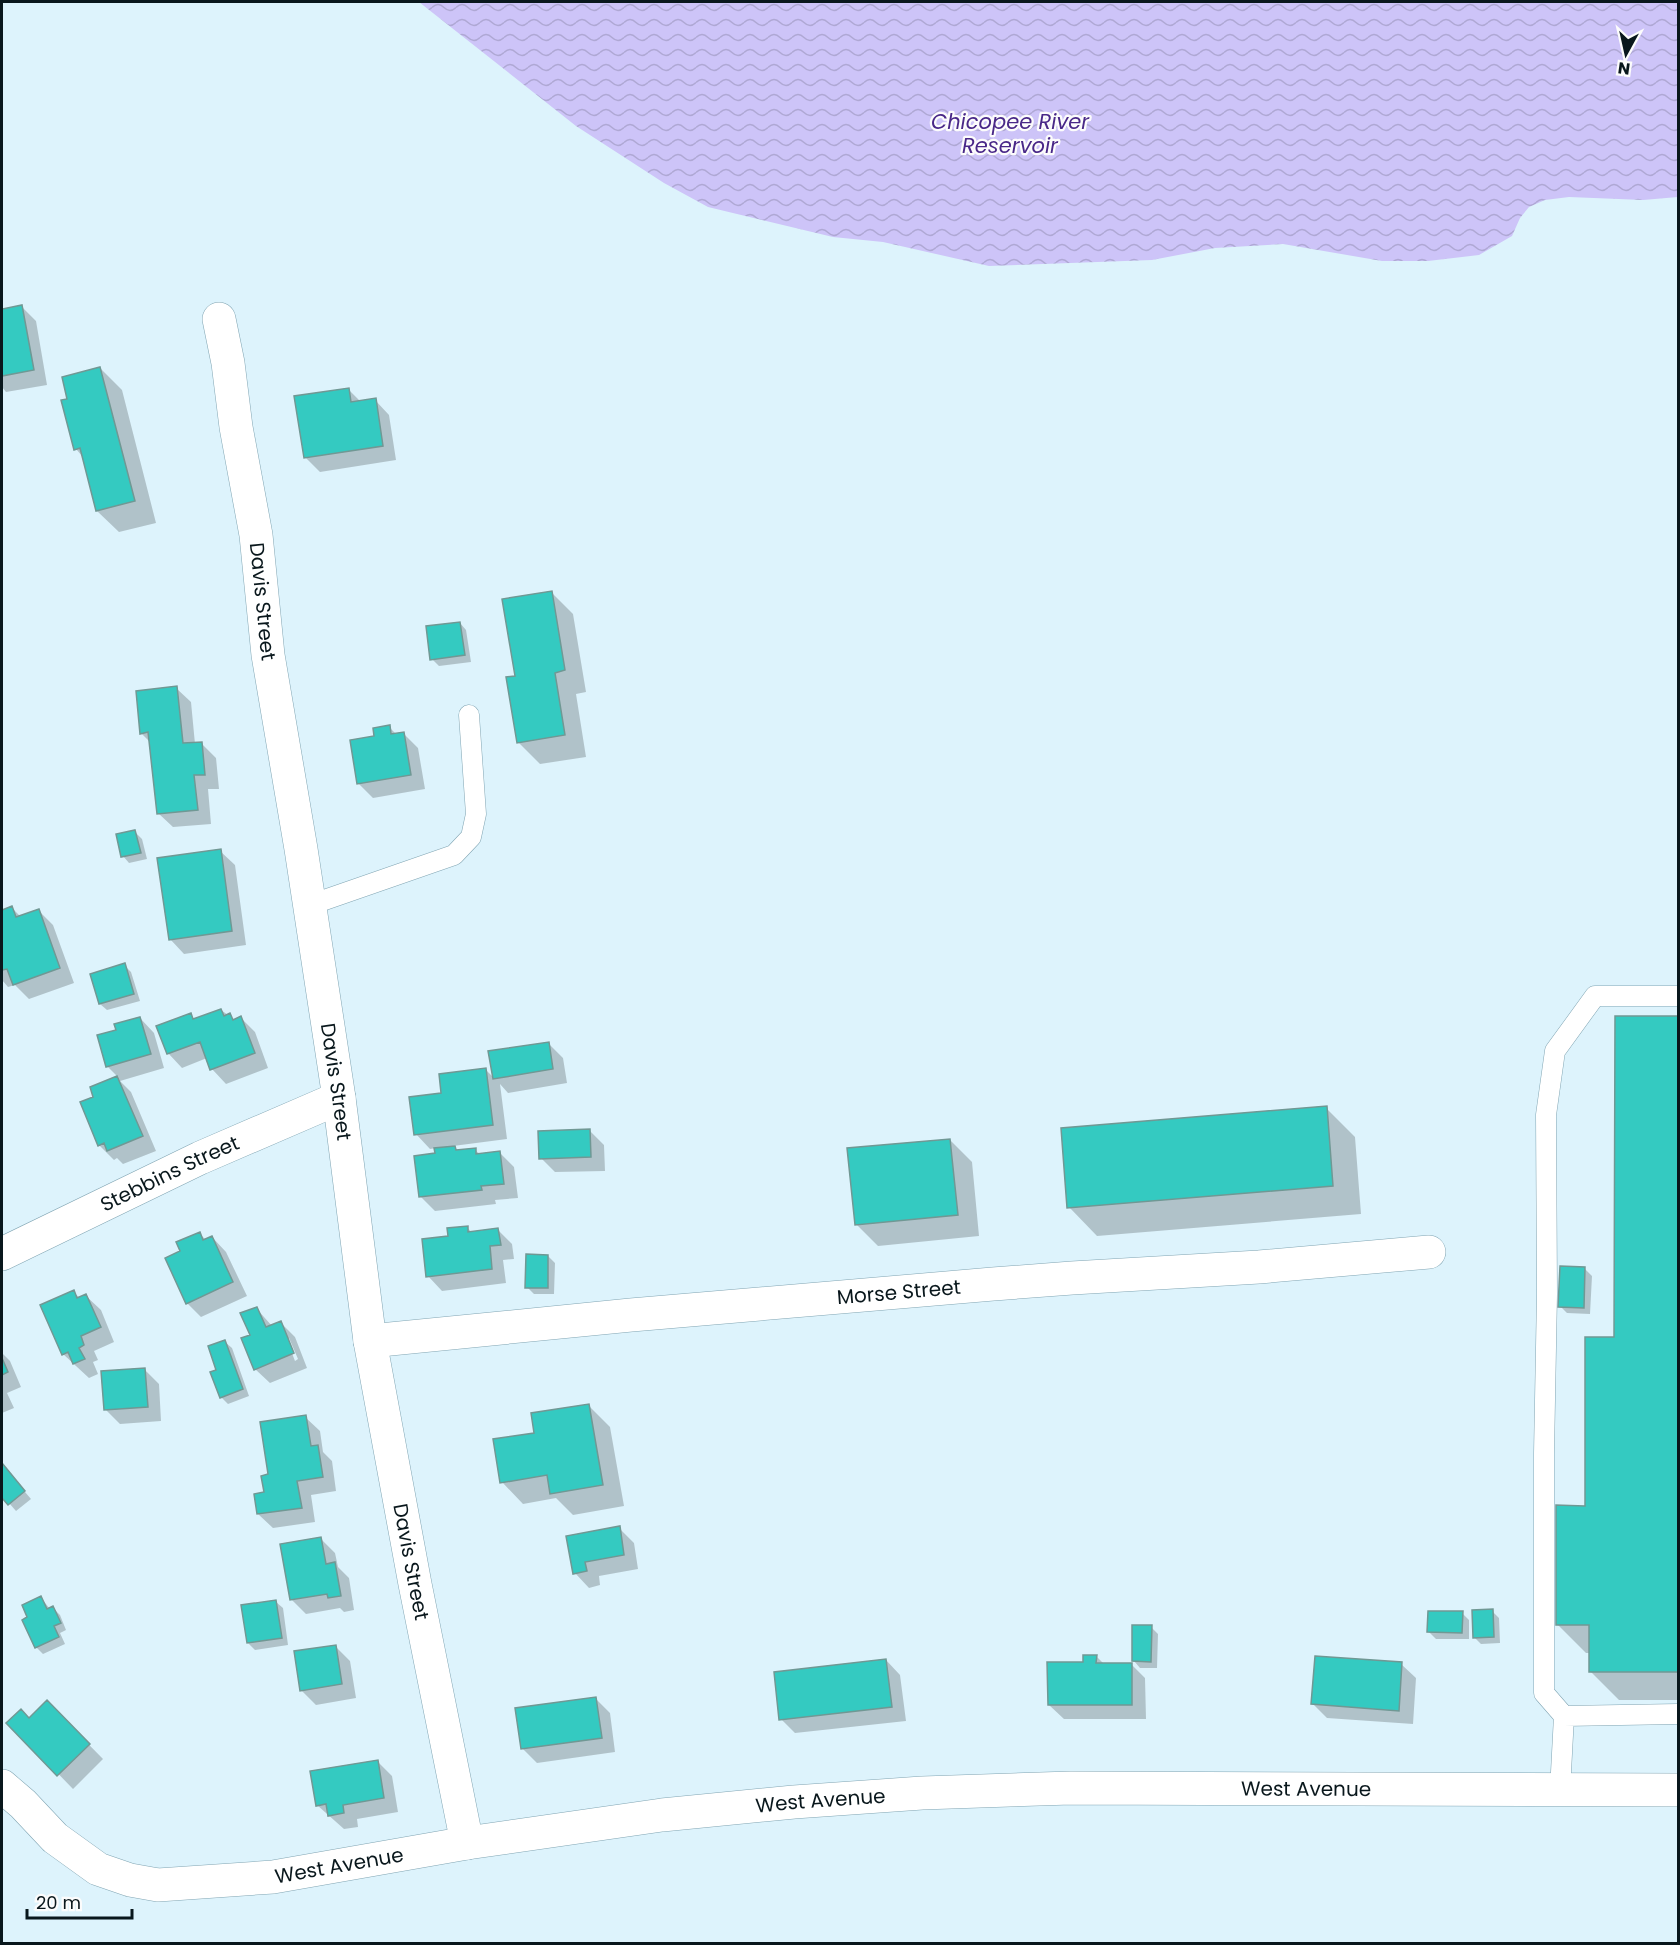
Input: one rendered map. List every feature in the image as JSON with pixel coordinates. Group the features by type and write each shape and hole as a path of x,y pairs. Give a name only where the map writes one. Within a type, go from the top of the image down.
{"street":[{"name":"Davis Street","path":"219,320 256,535 268,655 310,905 339,1098 370,1341 415,1584 467,1843"},
{"name":"Stebbins Street","path":"2,1254 201,1158 339,1098"},
{"name":"Morse Street","path":"370,1341 620,1316 960,1287 1259,1267 1429,1252"},
{"name":"West Avenue","path":"2,1786 55,1838 98,1869 130,1880 158,1885 273,1877 467,1843 662,1815 794,1802 922,1793 1071,1788 1678,1790"}],"lane":[{"path":"310,905 454,855 471,837 476,814 469,715"},
{"path":"1560,1791 1564,1716 1544,1693 1544,1453 1548,1294 1546,1115 1555,1051 1596,996 1678,996"},
{"path":"1564,1716 1678,1714"}],"water":[{"name":"Chicopee River Reservoir","path":"419,2 1678,2 1678,197 1643,200 1569,197 1545,200 1529,207 1520,218 1512,236 1479,255 1428,261 1382,261 1283,244 1215,248 1152,260 989,266 883,242 833,237 708,207 664,183 576,126"}],"building":[{"path":"22,305 34,370 2,376 2,309"},
{"path":"100,367 135,501 96,511 80,448 74,450 61,400 67,399 62,377"},
{"path":"349,388 351,402 376,398 383,446 304,458 294,396"},
{"path":"552,591 565,670 555,673 565,735 517,743 506,677 515,676 502,599"},
{"path":"460,622 465,655 430,660 426,626"},
{"path":"177,686 183,743 202,742 205,775 194,775 198,810 157,814 148,732 140,734 136,691"},
{"path":"390,725 391,734 404,732 411,775 357,784 350,740 374,736 373,728"},
{"path":"135,830 141,853 121,857 116,834"},
{"path":"221,849 232,931 169,940 157,858"},
{"path":"12,906 16,917 39,909 60,968 13,985 7,969 2,970 2,910"},
{"path":"125,963 134,994 99,1004 90,974"},
{"path":"221,1009 224,1016 230,1013 233,1020 241,1016 255,1053 210,1070 200,1042 167,1054 156,1026 191,1013 193,1019"},
{"path":"1615,1016 1678,1016 1678,1672 1589,1672 1589,1625 1556,1625 1556,1505 1585,1506 1585,1337 1614,1337"},
{"path":"140,1017 151,1054 106,1067 97,1035 116,1030 114,1024"},
{"path":"549,1042 553,1069 493,1079 488,1051"},
{"path":"486,1068 493,1125 414,1135 409,1097 441,1093 439,1074"},
{"path":"117,1076 143,1136 107,1151 104,1143 98,1146 80,1102 93,1097 90,1087"},
{"path":"1327,1106 1333,1186 1067,1208 1061,1128"},
{"path":"590,1129 591,1157 539,1159 538,1131"},
{"path":"950,1139 958,1215 855,1225 847,1148"},
{"path":"455,1146 456,1150 476,1148 476,1154 500,1151 504,1184 481,1186 482,1190 419,1197 414,1156 435,1153 434,1148"},
{"path":"468,1226 468,1232 498,1228 501,1245 490,1246 492,1269 426,1277 422,1239 448,1236 447,1228"},
{"path":"200,1232 203,1240 212,1236 233,1282 186,1304 165,1258 180,1251 176,1242"},
{"path":"526,1254 548,1255 548,1288 525,1288"},
{"path":"1560,1266 1585,1267 1584,1308 1558,1307"},
{"path":"74,1290 77,1298 86,1294 101,1327 81,1336 84,1345 79,1348 85,1359 73,1364 68,1352 62,1355 40,1305"},
{"path":"257,1307 266,1327 281,1321 294,1353 254,1370 241,1338 250,1335 240,1313"},
{"path":"225,1340 243,1389 220,1398 210,1372 216,1370 208,1346"},
{"path":"2,1358 8,1372 2,1375"},
{"path":"145,1368 148,1407 104,1410 101,1371"},
{"path":"589,1404 603,1485 550,1494 547,1475 500,1483 493,1439 534,1433 531,1413"},
{"path":"306,1415 311,1446 318,1445 323,1477 297,1481 302,1508 257,1514 254,1494 264,1492 261,1476 268,1474 260,1422"},
{"path":"2,1463 25,1491 8,1505 2,1498"},
{"path":"620,1526 624,1555 585,1562 587,1571 573,1574 566,1536"},
{"path":"321,1537 326,1564 335,1562 341,1596 328,1598 327,1594 290,1600 280,1544"},
{"path":"41,1596 47,1609 53,1606 61,1623 54,1626 59,1637 35,1648 22,1620 27,1617 22,1605"},
{"path":"276,1600 282,1638 247,1643 241,1605"},
{"path":"1493,1609 1494,1637 1473,1638 1472,1610"},
{"path":"1428,1611 1463,1611 1462,1633 1427,1632"},
{"path":"1132,1625 1152,1625 1151,1662 1132,1661"},
{"path":"336,1645 342,1684 300,1691 294,1651"},
{"path":"1083,1655 1097,1655 1096,1663 1132,1663 1132,1705 1048,1705 1047,1662 1083,1662"},
{"path":"1315,1656 1402,1662 1399,1711 1311,1704"},
{"path":"886,1659 892,1707 779,1720 774,1672"},
{"path":"596,1697 602,1738 521,1749 515,1708"},
{"path":"47,1700 90,1744 57,1776 6,1723 21,1709 29,1718"},
{"path":"378,1760 384,1798 343,1805 344,1813 328,1816 326,1804 316,1806 310,1771"}]}
